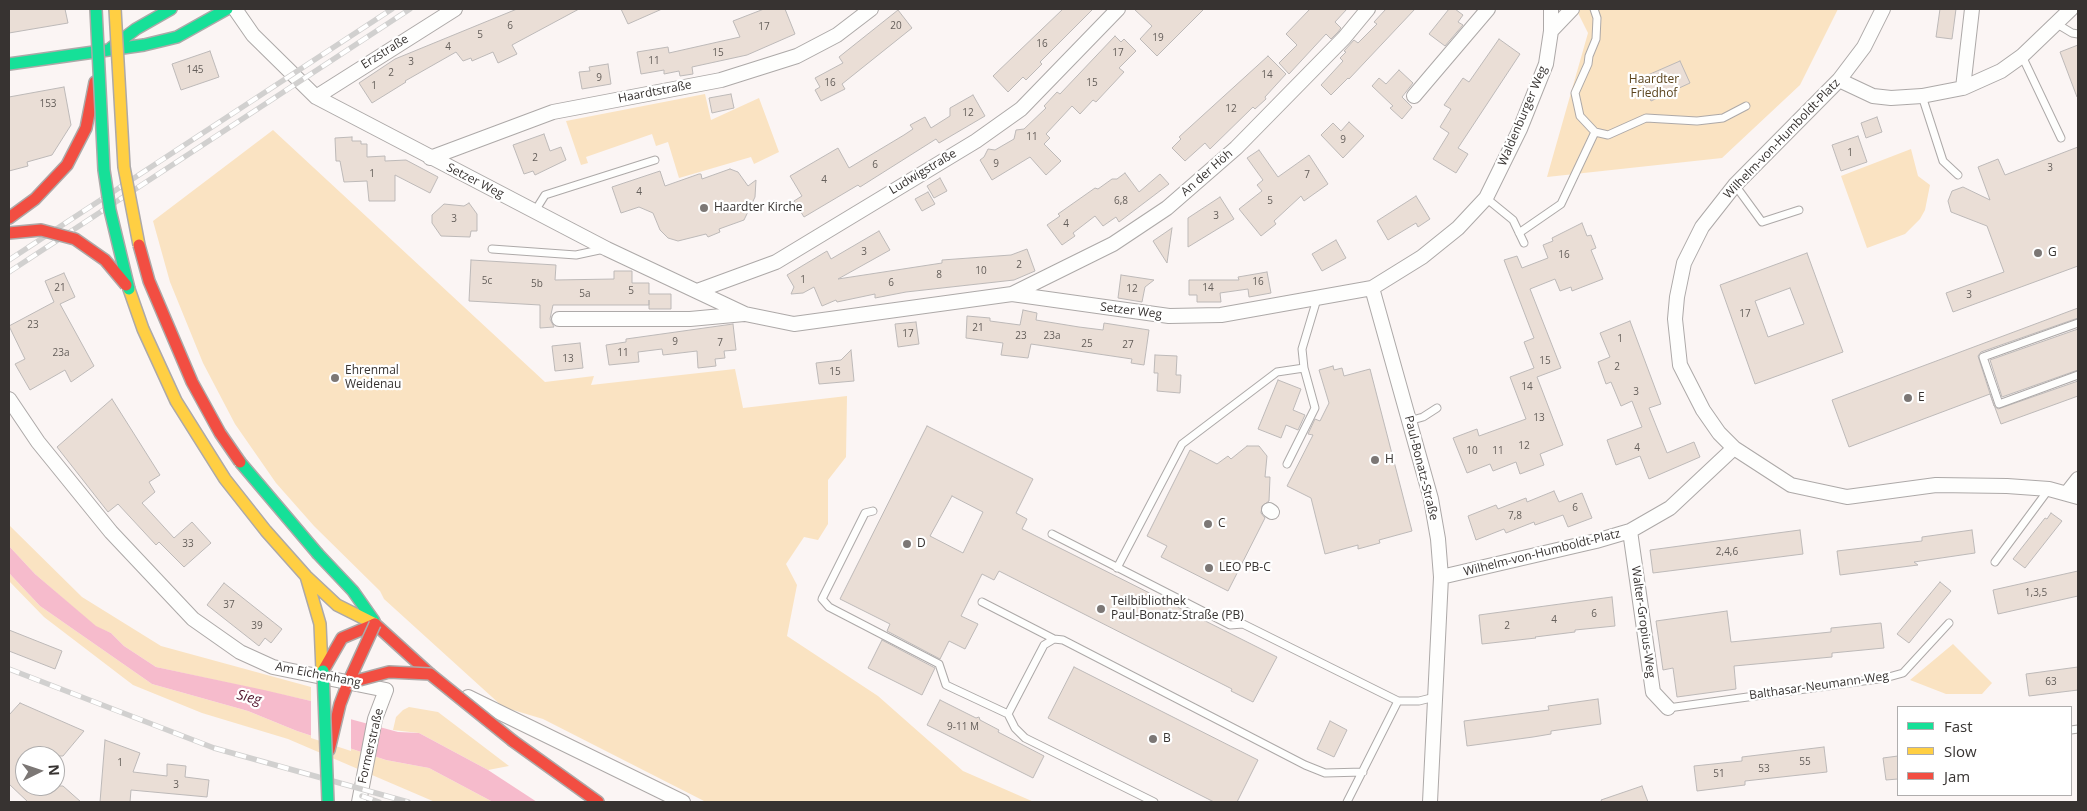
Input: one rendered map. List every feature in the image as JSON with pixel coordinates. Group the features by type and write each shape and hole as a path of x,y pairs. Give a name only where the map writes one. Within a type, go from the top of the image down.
{"main road":[{"path":"94,9 104,170 110,210 130,289 143,329 176,401 201,444 266,531 306,576 337,605 376,624"},
{"path":"114,9 124,167 129,204 149,281 192,382 220,433 243,466 283,516 353,591 376,624 430,674 513,741 598,802"},
{"path":"110,44 170,9"},
{"path":"9,64 110,44 144,45 177,37 227,9"},
{"path":"9,218 35,199 50,184 67,165 77,148 86,128 98,64"},
{"path":"9,233 41,230 75,239 105,260 130,289"},
{"path":"306,576 320,624 328,802"},
{"path":"322,671 342,638 376,624"},
{"path":"327,758 340,704 376,624"},
{"path":"348,683 389,672 430,674"}],"street":[{"name":"Setzer Weg","path":"234,9 253,35 316,97 607,249 745,314 794,324 1012,294 1169,316 1221,315 1317,299 1372,288 1422,257 1458,228 1486,198"},
{"name":"Erzstraße","path":"316,97 454,9"},
{"name":"Haardtstraße","path":"430,158 553,112 720,80 797,56 837,35 871,9"},
{"name":"Ludwigstraße","path":"697,291 776,262 976,141 1021,109 1118,9"},
{"name":"An der Höh","path":"1012,294 1113,244 1167,208 1236,148 1344,38 1368,9"},
{"path":"1414,96 1488,9"},
{"name":"Waldenburger Weg","path":"1486,198 1520,129 1546,64 1551,31 1551,9"},
{"path":"1551,31 1572,9"},
{"name":"Wilhelm-von-Humboldt-Platz","path":"1883,9 1864,47 1839,80 1735,185 1702,227 1684,262 1675,319 1680,365 1691,389 1716,429 1734,448 1791,485 1847,497 1936,485 2007,486 2049,489 2075,497"},
{"path":"1963,88 1972,9"},
{"path":"1839,80 1873,96 1922,96 1963,88 2001,70 2022,56 2071,9"},
{"name":"Paul-Bonatz-Straße","path":"1372,288 1431,499 1438,539 1441,577 1430,802"},
{"name":"Setzer Weg","path":"559,320 690,319 745,314"},
{"name":"Am Eichenhang","path":"9,399 38,442 110,532 194,619 240,652 273,667 386,690"},
{"name":"Wilhelm-von-Humboldt-Platz","path":"1441,577 1596,541 1630,531 1670,508 1734,448"},
{"path":"2075,497 2078,478"},
{"name":"Walter-Gropius-Weg","path":"1630,531 1653,692 1668,708"},
{"path":"386,690 398,682 414,679 476,700 683,802"},
{"name":"Formerstraße","path":"359,802 375,719 386,690"}],"lane":[{"path":"94,9 104,33"},
{"path":"110,9 110,44"},
{"path":"1594,9 1597,18 1596,39 1588,64 1575,93 1580,116 1595,132 1608,135 1646,118 1697,121 1723,118 1746,106"},
{"path":"2057,24 2072,33 2078,34"},
{"path":"2022,56 2061,138"},
{"path":"1922,96 1943,161 1958,175"},
{"path":"1519,233 1560,204 1595,132"},
{"path":"535,212 545,195 655,160"},
{"path":"1735,185 1762,222 1799,210"},
{"path":"1486,198 1514,220 1524,243"},
{"path":"492,250 576,255 607,249"},
{"path":"1287,464 1315,408 1304,368 1302,349 1317,299"},
{"path":"2078,323 1982,357 1999,404 2078,375"},
{"path":"1117,568 1182,444 1277,372 1304,368"},
{"path":"1409,421 1423,417 1437,408"},
{"path":"1995,562 2049,489"},
{"path":"873,511 864,513 822,599 829,607 939,664 946,685 1008,714 1015,728 1025,738 1154,802"},
{"path":"1052,534 1230,626 1242,624 1398,701 1419,701 1434,697"},
{"path":"982,602 1054,639 1063,640 1305,765 1325,773 1363,772"},
{"name":"Balthasar-Neumann-Weg","path":"1668,708 1885,678 1903,673 1949,623"},
{"path":"1008,714 1044,645 1054,639"},
{"path":"1347,802 1398,701"}],"green space":[{"name":"Haardter Friedhof","path":"1576,9 1838,9 1800,85 1722,158 1547,177 1588,33"},
{"path":"705,94 711,120 759,98 779,152 754,164 751,157 679,178 668,142 656,146 652,134 586,157 588,163 581,165 566,121"},
{"path":"273,130 545,382 594,376 591,385 735,369 743,408 847,396 846,457 828,480 828,524 818,540 804,537 786,564 797,585 787,636 878,696 963,771 1034,802 706,802 543,719 503,707 384,599 380,591 314,526 276,483 235,424 203,363 170,282 153,221"},
{"path":"1911,149 1918,176 1930,185 1925,210 1920,219 1905,234 1867,248 1841,176"},
{"path":"9,525 82,597 161,646 311,687 311,701 156,667 124,646 111,633 96,627 35,574 9,546"},
{"path":"9,573 40,606 152,684 248,711 297,731 386,760 429,768 493,802 435,802 288,739 202,713 133,685 44,617 9,581"},
{"path":"1953,644 1992,683 1982,694 1946,694 1910,680"},
{"path":"409,707 438,712 509,766 488,770 419,733 393,730 396,717"}],"water":[{"name":"Sieg","path":"9,546 35,574 96,626 111,633 124,646 156,667 311,701 350,719 398,732 419,733 488,770 537,802 493,802 429,768 386,760 297,731 248,711 152,684 40,606 9,573"}],"pier":[{"path":"311,699 351,717 351,751 311,738"}],"building":[{"path":"9,9 65,9 68,23 9,33"},
{"path":"517,9 579,9 512,45 517,54 498,63 493,52 472,61 471,58 463,61 456,52 405,81 372,103 359,83 395,59"},
{"path":"621,9 662,9 628,24"},
{"path":"764,9 785,9 795,34 747,55 692,67 693,74 680,76 679,71 664,74 664,70 641,74 637,52 668,47 669,53 740,37 733,21"},
{"path":"1063,9 1093,9 1040,62 1042,64 1026,80 1023,77 1008,92 993,76"},
{"path":"1134,9 1204,9 1157,56 1140,39 1152,26"},
{"path":"1310,9 1347,9 1335,22 1341,28 1338,32 1331,39 1326,34 1289,74 1279,63 1297,45 1286,34"},
{"path":"1386,9 1415,9 1349,79 1331,95 1321,85 1343,61 1340,58 1346,52 1344,51 1354,40 1358,43 1377,24 1374,22"},
{"path":"1449,9 1455,9 1463,15 1458,22 1463,25 1445,46 1429,34"},
{"path":"1940,9 1956,9 1952,39 1936,37"},
{"path":"898,10 912,28 842,84 845,89 821,101 815,90 820,87 815,78 843,63 839,57"},
{"path":"1115,36 1121,42 1124,39 1136,51 1119,68 1124,72 1096,102 1093,100 1080,114 1072,106 1046,134 1050,138 1044,144 1061,161 1046,175 1030,157 992,180 980,160 988,149 995,150 1014,139 1016,130 1024,129 1046,108 1044,106 1057,92 1060,94"},
{"path":"1499,39 1520,54 1458,148 1468,154 1456,173 1433,159 1449,133 1440,127 1451,109 1444,105 1463,78 1469,82"},
{"path":"2078,45 2078,97 2077,97 2060,52"},
{"path":"210,51 219,77 181,90 172,64"},
{"path":"1268,56 1286,74 1265,97 1266,99 1255,109 1253,107 1210,149 1205,143 1185,161 1172,148 1181,139 1179,137"},
{"path":"1680,61 1690,83 1651,101 1641,78"},
{"path":"608,64 611,84 582,89 579,72 590,71 589,67"},
{"path":"1399,70 1413,83 1402,97 1412,107 1402,119 1390,108 1393,106 1372,86 1379,78 1386,84"},
{"path":"64,87 71,125 52,155 27,162 28,166 9,171 9,97"},
{"path":"731,94 734,108 712,113 709,98"},
{"path":"973,95 985,116 939,143 936,139 860,187 858,185 804,217 794,201 802,196 790,176 838,148 849,168 913,129 910,125 925,117 931,128 950,116 950,108"},
{"path":"1877,117 1882,132 1866,138 1861,123"},
{"path":"1349,122 1364,136 1343,158 1321,135 1333,123 1341,131"},
{"path":"544,134 550,151 561,147 566,160 535,175 533,171 524,174 513,145"},
{"path":"1858,136 1867,162 1841,171 1832,145"},
{"path":"352,137 352,141 361,141 361,144 367,144 367,157 385,156 385,161 406,160 438,177 430,193 395,175 395,201 369,201 367,181 344,182 340,161 336,161 335,138"},
{"path":"2078,147 2078,266 1953,312 1946,293 2004,272 1987,226 1951,212 1948,201 1952,191 1963,187 1990,200 1978,167 1998,159 2005,175"},
{"path":"1259,150 1278,177 1309,155 1328,184 1304,201 1301,196 1274,221 1276,224 1261,236 1239,209 1262,191 1257,185 1263,180 1247,158"},
{"name":"Haardter Kirche","path":"730,169 738,172 748,186 756,180 755,197 744,220 719,229 720,232 708,237 706,234 678,241 668,238 660,230 653,213 639,207 621,213 612,187 660,171 665,186 699,174 701,174 702,179"},
{"path":"1125,173 1139,192 1160,174 1169,184 1119,222 1116,217 1103,226 1095,216 1073,233 1075,236 1062,245 1047,225 1060,216 1058,214 1095,188 1098,189"},
{"path":"940,178 947,191 934,198 927,186"},
{"path":"928,192 935,204 922,211 915,199"},
{"path":"1416,196 1430,219 1418,227 1416,223 1388,240 1377,221"},
{"path":"1220,197 1234,219 1188,247 1188,218"},
{"path":"469,203 477,214 477,231 471,231 470,237 441,236 432,223 432,215 444,204 464,206"},
{"path":"1582,223 1587,236 1591,235 1596,248 1591,250 1603,279 1572,291 1571,287 1560,291 1555,279 1530,289 1561,368 1537,377 1563,445 1540,454 1544,465 1520,474 1516,462 1493,471 1490,464 1467,473 1453,438 1477,429 1479,436 1526,419 1510,377 1534,368 1524,342 1534,338 1504,260 1517,256 1522,268 1548,258 1543,245 1553,241 1552,238"},
{"path":"1172,228 1167,263 1153,241"},
{"path":"879,231 890,250 838,279 942,263 942,260 1011,255 1027,249 1035,271 1014,280 906,292 875,298 875,294 837,302 836,300 822,306 814,287 803,293 791,294 794,287 787,275 827,251 831,259"},
{"path":"1336,240 1346,258 1322,271 1312,254"},
{"path":"1807,253 1843,352 1755,384 1720,285","holes":["1790,288 1804,324 1768,337 1755,301"]},
{"path":"471,260 556,265 555,280 614,279 614,271 632,271 632,283 649,283 649,294 671,294 671,309 649,309 649,305 553,305 550,319 554,327 540,328 540,305 469,301"},
{"path":"1267,272 1271,293 1249,297 1248,289 1220,293 1221,302 1197,302 1197,295 1189,295 1189,280 1239,280 1238,277"},
{"path":"64,273 75,297 60,304 94,366 71,382 65,370 30,390 15,364 25,359 9,326 54,302 45,281"},
{"path":"1121,275 1154,280 1145,287 1142,302 1118,298"},
{"name":"E","path":"2078,308 2078,318 1981,352 1978,356 1991,397 1990,394 1849,447 1832,400"},
{"path":"1023,310 1037,313 1036,320 1079,327 1103,330 1104,323 1149,330 1144,365 1131,363 1132,359 1031,344 1028,358 1001,355 1003,343 966,338 967,316 990,318 990,321 1020,325"},
{"path":"1630,321 1661,404 1649,408 1667,453 1694,442 1700,457 1649,479 1640,456 1616,465 1607,440 1642,427 1632,401 1621,406 1611,382 1606,384 1598,362 1610,357 1600,333"},
{"path":"916,322 919,344 898,347 895,324"},
{"path":"733,324 736,350 724,351 725,358 715,359 716,366 698,368 697,351 663,355 662,349 638,352 639,362 609,365 606,345 626,342 626,339"},
{"path":"2078,329 2078,370 2002,397 1990,360"},
{"path":"580,343 583,368 555,371 552,346"},
{"path":"851,350 854,381 819,384 816,363 841,360"},
{"path":"1155,355 1177,356 1176,375 1181,375 1180,393 1157,391 1158,373 1154,373"},
{"name":"H","path":"1333,366 1334,370 1342,368 1344,376 1370,369 1412,531 1379,540 1380,543 1358,549 1358,545 1325,554 1311,498 1287,486 1313,435 1308,434 1315,419 1320,421 1329,403 1319,370"},
{"path":"1278,380 1301,389 1293,410 1305,415 1298,430 1286,425 1281,438 1258,429"},
{"path":"2078,381 2078,396 2001,424 1995,406 1998,409"},
{"path":"112,399 160,475 149,482 155,492 142,503 174,538 192,522 211,543 184,567 159,542 156,545 118,504 108,512 57,447"},
{"name":"D","path":"927,426 1033,479 1016,513 1027,519 1022,529 1277,657 1253,702 1231,691 1232,689 999,571 994,580 982,574 961,616 978,624 965,649 949,641 940,659 887,631 890,624 840,599","holes":["952,496 983,512 963,553 930,536"]},
{"name":"C","path":"1247,446 1259,446 1267,456 1265,477 1270,477 1269,501 1262,506 1261,513 1265,518 1228,591 1161,557 1167,546 1147,536 1190,450 1217,464 1228,456 1231,459"},
{"path":"1554,491 1559,502 1582,493 1592,518 1568,527 1563,515 1535,525 1534,522 1506,533 1504,529 1476,540 1468,516 1496,505 1498,509 1526,498 1527,502"},
{"path":"2051,513 2062,521 2025,568 2013,559"},
{"path":"1800,530 1803,554 1653,573 1650,550"},
{"path":"1972,530 1975,553 1914,562 1918,565 1840,575 1837,551 1922,541 1922,537"},
{"path":"2078,571 2078,596 1998,614 1993,590"},
{"path":"1940,582 1951,591 1909,643 1897,634"},
{"path":"224,583 282,629 271,643 265,638 259,646 207,605"},
{"path":"1612,597 1615,626 1482,644 1479,615"},
{"path":"1727,611 1731,642 1831,632 1831,628 1881,623 1884,648 1832,653 1832,657 1734,666 1736,689 1677,697 1673,668 1663,670 1656,621"},
{"path":"9,630 62,651 55,669 9,651"},
{"path":"882,640 935,668 922,695 868,668"},
{"name":"B","path":"1074,667 1258,760 1237,802 1214,802 1048,718"},
{"path":"2078,667 2078,690 2029,696 2026,674"},
{"path":"1598,699 1601,724 1551,731 1551,734 1533,737 1467,746 1464,721 1549,710 1548,706"},
{"path":"940,700 976,718 979,717 980,720 999,730 998,732 1044,756 1033,778 927,725"},
{"path":"20,703 84,731 65,754 65,746 15,746 15,790 9,784 9,715"},
{"path":"1330,721 1347,730 1334,757 1317,749"},
{"path":"105,740 140,753 133,772 167,776 167,764 186,766 185,777 209,780 207,797 131,790 130,802 100,802"},
{"path":"1824,747 1827,772 1745,781 1745,785 1697,791 1694,766 1742,761 1742,757"},
{"path":"1897,756 1897,779 1886,780 1883,758"},
{"path":"1642,786 1648,802 1602,802 1601,800"},
{"path":"65,788 81,802 28,802 22,796 65,796"}],"railway":[{"path":"9,260 392,9"},
{"path":"9,272 410,9"},
{"path":"9,669 214,748 408,802"},
{"path":"362,796 379,802"}],"traffic: fast":[{"path":"96,9 104,170 110,210 129,289"},
{"path":"111,48 136,29 171,9"},
{"path":"9,64 144,45 177,37 227,9"},
{"path":"240,462 318,554"},
{"path":"318,554 353,591 374,621"},
{"path":"323,671 328,802"}],"traffic: slow":[{"path":"115,9 124,167 139,245"},
{"path":"129,289 143,329 176,401 225,479 266,531 306,576 337,605 375,624"},
{"path":"306,576 320,624 322,670"}],"traffic: jam":[{"path":"9,218 35,199 67,165 86,128 95,82"},
{"path":"9,233 41,230 75,239 105,260 126,285"},
{"path":"139,245 149,281 192,382 220,433 240,462"},
{"path":"323,671 342,638 375,624 430,674"},
{"path":"348,683 375,624"},
{"path":"348,683 389,672 430,674 513,741"},
{"path":"329,750 340,704 348,683"},
{"path":"513,741 598,802"}],"place":[{"name":"Haardter Kirche","path":"704,208"},
{"name":"G","path":"2038,253"},
{"name":"Ehrenmal Weidenau","path":"335,378"},
{"name":"E","path":"1908,398"},
{"name":"H","path":"1375,460"},
{"name":"C","path":"1208,524"},
{"name":"D","path":"907,544"},
{"name":"LEO PB-C","path":"1209,568"},
{"name":"Teilbibliothek Paul-Bonatz-Straße (PB)","path":"1101,609"},
{"name":"B","path":"1153,739"}]}
